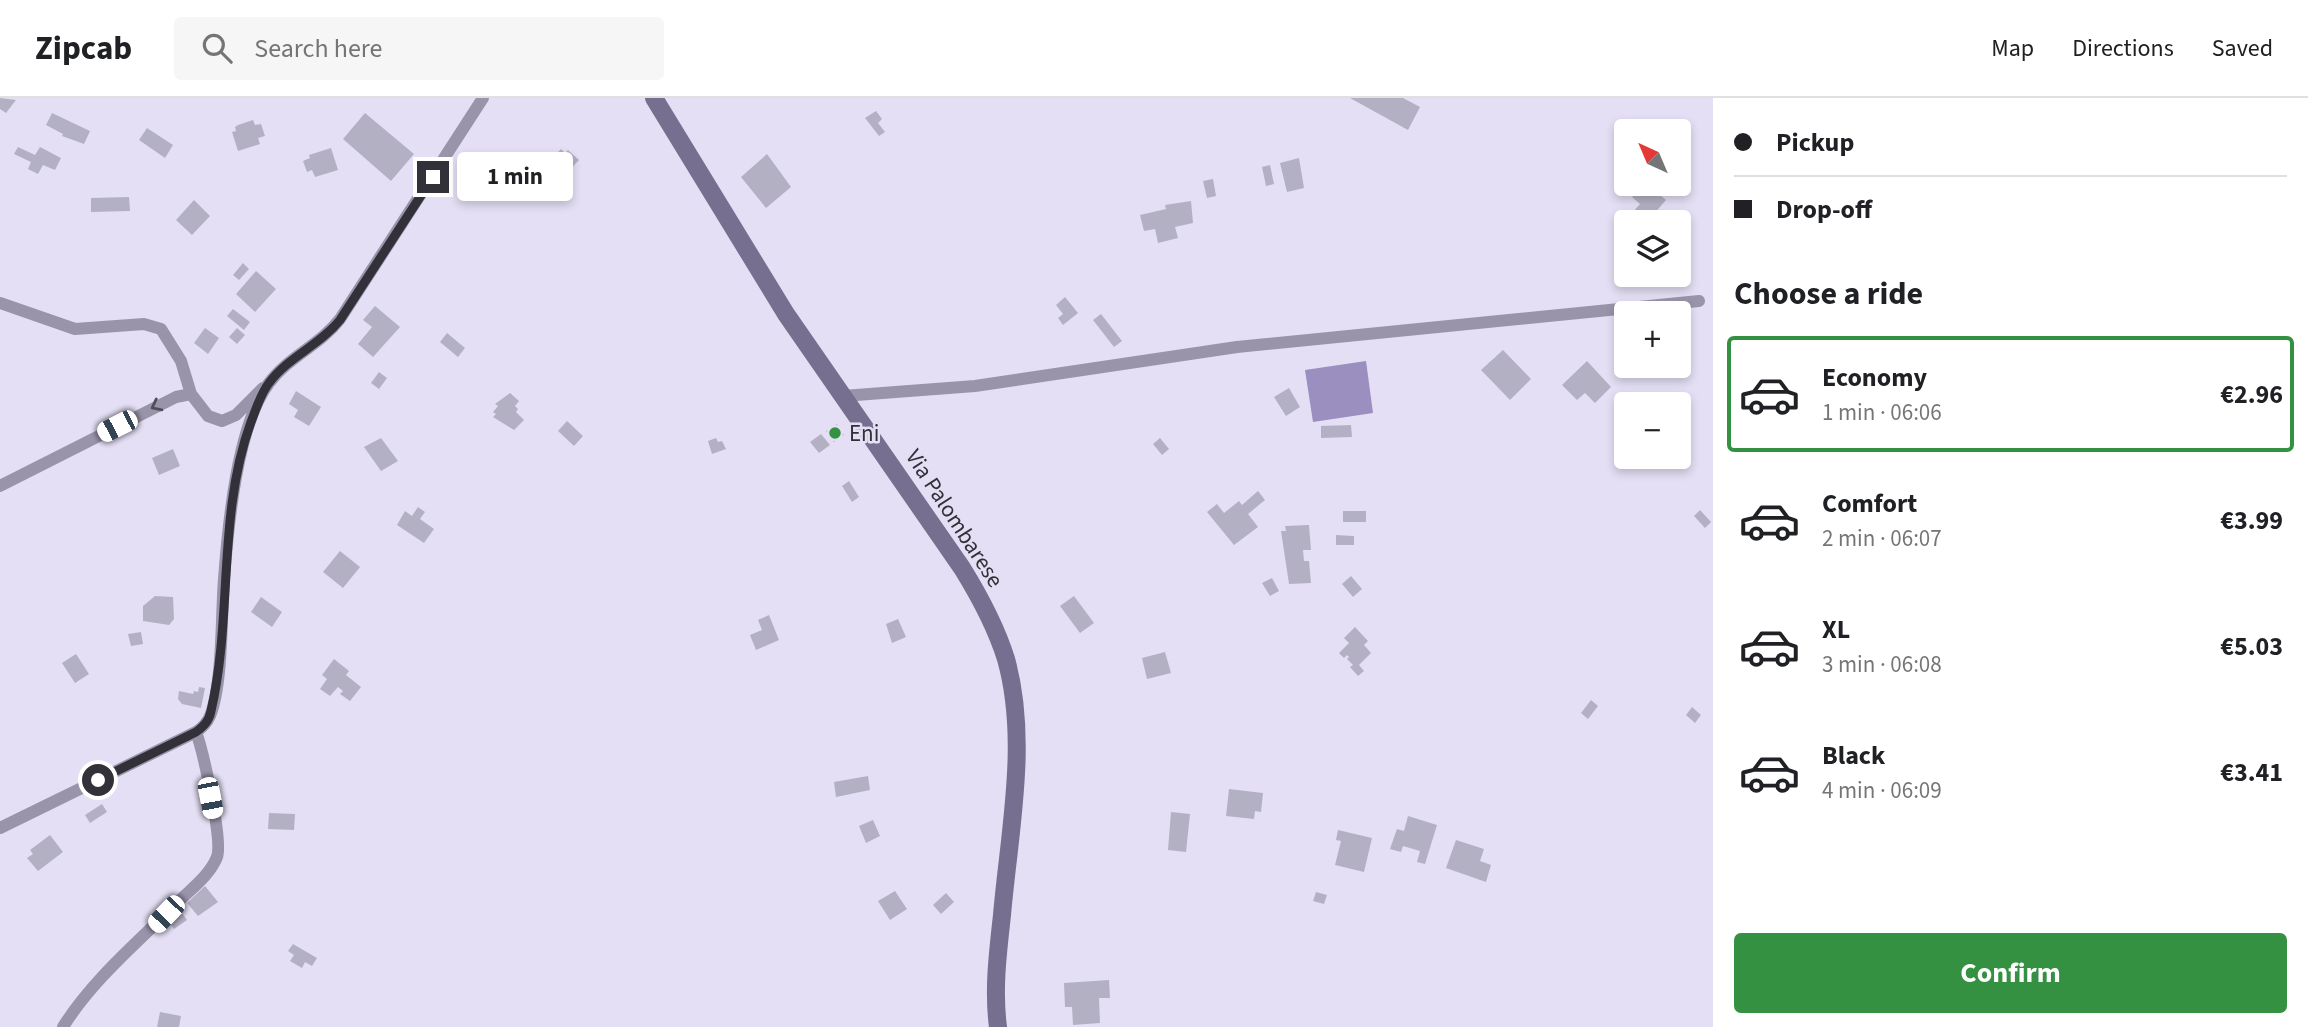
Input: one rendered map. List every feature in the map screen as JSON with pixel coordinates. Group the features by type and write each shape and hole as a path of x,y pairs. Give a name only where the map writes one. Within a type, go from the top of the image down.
{"main road":[{"name":"Via Palombarese","path":"654,98 768,287 970,580 988,613 1008,668 1014,703 1016,756 996,980 998,1027"}],"street":[{"path":"0,303 75,329 139,324 161,328 181,361 191,394 208,416 222,421 236,415 289,363 326,336 340,320 483,98"},
{"path":"842,396 964,387 1237,347 1699,301"},
{"path":"0,828 196,732 206,723 211,711 220,647 228,538 239,462 251,421 268,383"},
{"path":"0,486 170,399 191,394"},
{"path":"63,1027 93,988 200,880 215,860 218,841 203,754 196,732"}],"shaded area":[{"path":"1366,361 1373,413 1313,422 1305,370"}],"building":[{"path":"0,98 16,100 6,113 0,109"},
{"path":"1350,98 1403,98 1420,107 1408,130"},
{"path":"876,111 882,119 878,123 885,132 879,136 865,118"},
{"path":"52,113 90,131 84,144 62,136 63,134 46,125"},
{"path":"365,113 414,154 391,181 343,139"},
{"path":"253,120 255,125 261,124 265,136 258,138 260,144 238,151 232,132 236,131 235,127 238,125"},
{"path":"147,128 173,145 165,158 139,140"},
{"path":"18,147 35,155 40,147 61,158 55,170 43,165 38,174 28,169 31,162 14,154"},
{"path":"331,148 338,170 315,177 312,170 307,172 303,161 310,158 309,155"},
{"path":"561,149 565,153 568,150 579,160 560,180 558,178 554,182 541,170"},
{"path":"767,154 791,187 766,208 741,177"},
{"path":"1299,158 1304,188 1287,192 1280,163"},
{"path":"1270,165 1274,184 1266,186 1262,167"},
{"path":"1213,179 1216,196 1207,198 1203,181"},
{"path":"1661,196 1666,200 1657,210 1635,210 1640,204 1632,197"},
{"path":"129,197 130,211 91,212 91,198"},
{"path":"194,200 210,216 192,235 176,220"},
{"path":"1191,201 1193,223 1175,227 1178,238 1158,243 1155,229 1144,231 1140,215 1166,209 1165,205"},
{"path":"243,263 249,269 239,280 233,275"},
{"path":"256,271 276,289 255,312 236,294"},
{"path":"1065,297 1078,313 1063,325 1058,318 1063,314 1056,305"},
{"path":"375,306 400,327 373,357 358,344 372,327 363,320"},
{"path":"233,309 250,322 244,330 227,316"},
{"path":"1101,314 1122,341 1114,347 1093,320"},
{"path":"205,328 219,338 208,354 194,343"},
{"path":"237,328 245,335 237,344 229,337"},
{"path":"447,333 465,348 458,357 440,342"},
{"path":"1503,350 1531,379 1510,400 1481,370"},
{"path":"1587,361 1611,387 1595,403 1585,393 1577,400 1562,385"},
{"path":"379,372 387,378 379,389 371,383"},
{"path":"1289,388 1300,407 1286,416 1274,397"},
{"path":"296,391 321,407 309,426 294,417 298,410 289,404"},
{"path":"510,393 519,401 515,406 518,409 516,412 524,420 514,430 493,417 498,406 495,404"},
{"path":"567,421 583,436 574,446 558,431"},
{"name":"Eni","path":"837,424 844,435 834,442 826,431"},
{"path":"1351,425 1352,437 1321,438 1321,426"},
{"path":"821,434 830,445 819,453 810,442"},
{"path":"381,438 398,461 381,471 364,447"},
{"path":"716,438 718,442 722,441 726,449 712,454 708,441"},
{"path":"1160,438 1169,449 1162,455 1153,444"},
{"path":"173,449 180,466 159,475 152,458"},
{"path":"849,481 859,497 852,502 842,486"},
{"path":"1258,491 1265,500 1248,514 1258,527 1234,545 1207,512 1217,504 1224,513 1239,501 1242,505"},
{"path":"418,507 425,512 420,519 434,529 424,543 397,525 405,511 412,516"},
{"path":"1700,510 1711,522 1705,528 1694,516"},
{"path":"1343,511 1366,511 1366,522 1343,522"},
{"path":"1309,525 1311,550 1303,550 1304,561 1309,561 1311,583 1289,584 1281,531 1286,531 1285,526"},
{"path":"1336,535 1354,536 1354,545 1336,545"},
{"path":"340,551 360,567 343,588 323,572"},
{"path":"1351,576 1362,589 1353,597 1342,584"},
{"path":"1272,578 1279,591 1270,596 1262,583"},
{"path":"155,596 173,597 174,619 169,625 143,621 143,606"},
{"path":"1074,596 1094,623 1080,633 1060,606"},
{"path":"261,597 282,612 272,627 251,612"},
{"path":"769,615 779,640 756,650 750,635 762,630 758,620"},
{"path":"898,619 906,637 892,643 886,624"},
{"path":"1355,627 1368,641 1364,645 1371,653 1359,665 1364,671 1358,676 1350,667 1353,665 1347,659 1349,657 1347,655 1344,658 1339,653 1349,643 1344,638"},
{"path":"141,632 143,644 131,646 128,634"},
{"path":"1165,652 1171,673 1147,679 1142,658"},
{"path":"76,654 89,674 75,683 62,663"},
{"path":"334,659 349,671 346,675 361,687 350,701 340,694 343,691 338,687 330,696 320,689 327,679 322,675"},
{"path":"199,687 205,688 201,708 182,704 178,699 179,691 193,694 194,691 198,692"},
{"path":"1591,700 1598,706 1588,719 1581,713"},
{"path":"1692,707 1701,715 1695,723 1686,715"},
{"path":"868,776 870,790 836,797 834,782"},
{"path":"1229,789 1263,793 1261,812 1255,811 1254,819 1226,816"},
{"path":"102,804 107,812 90,823 85,815"},
{"path":"1171,812 1190,814 1186,852 1168,850"},
{"path":"269,813 295,814 294,830 268,829"},
{"path":"1408,816 1437,825 1425,864 1417,862 1420,851 1403,846 1401,852 1390,849 1397,829 1404,831"},
{"path":"873,820 880,836 866,843 859,826"},
{"path":"1338,830 1372,838 1364,872 1335,865 1341,841 1336,840"},
{"path":"50,835 63,852 38,871 27,858 33,854 30,850"},
{"path":"1456,840 1484,849 1480,861 1491,865 1486,882 1446,868"},
{"path":"205,886 218,902 198,916 187,903"},
{"path":"895,891 907,909 890,920 878,901"},
{"path":"1316,892 1327,895 1324,904 1313,901"},
{"path":"946,893 954,902 941,914 933,905"},
{"path":"182,913 187,920 174,929 169,922"},
{"path":"293,944 317,958 312,966 305,962 302,968 290,961 294,955 288,951"},
{"path":"1109,980 1110,998 1099,998 1100,1023 1073,1025 1072,1007 1065,1007 1064,983"},
{"path":"160,1012 181,1016 179,1027 157,1027"}],"place":[{"name":"Eni","path":"835,433"}],"route":[{"path":"98,780 196,732 208,719 220,647 225,563 236,478 254,414 268,383 289,363 326,336 340,320 433,177"}]}
